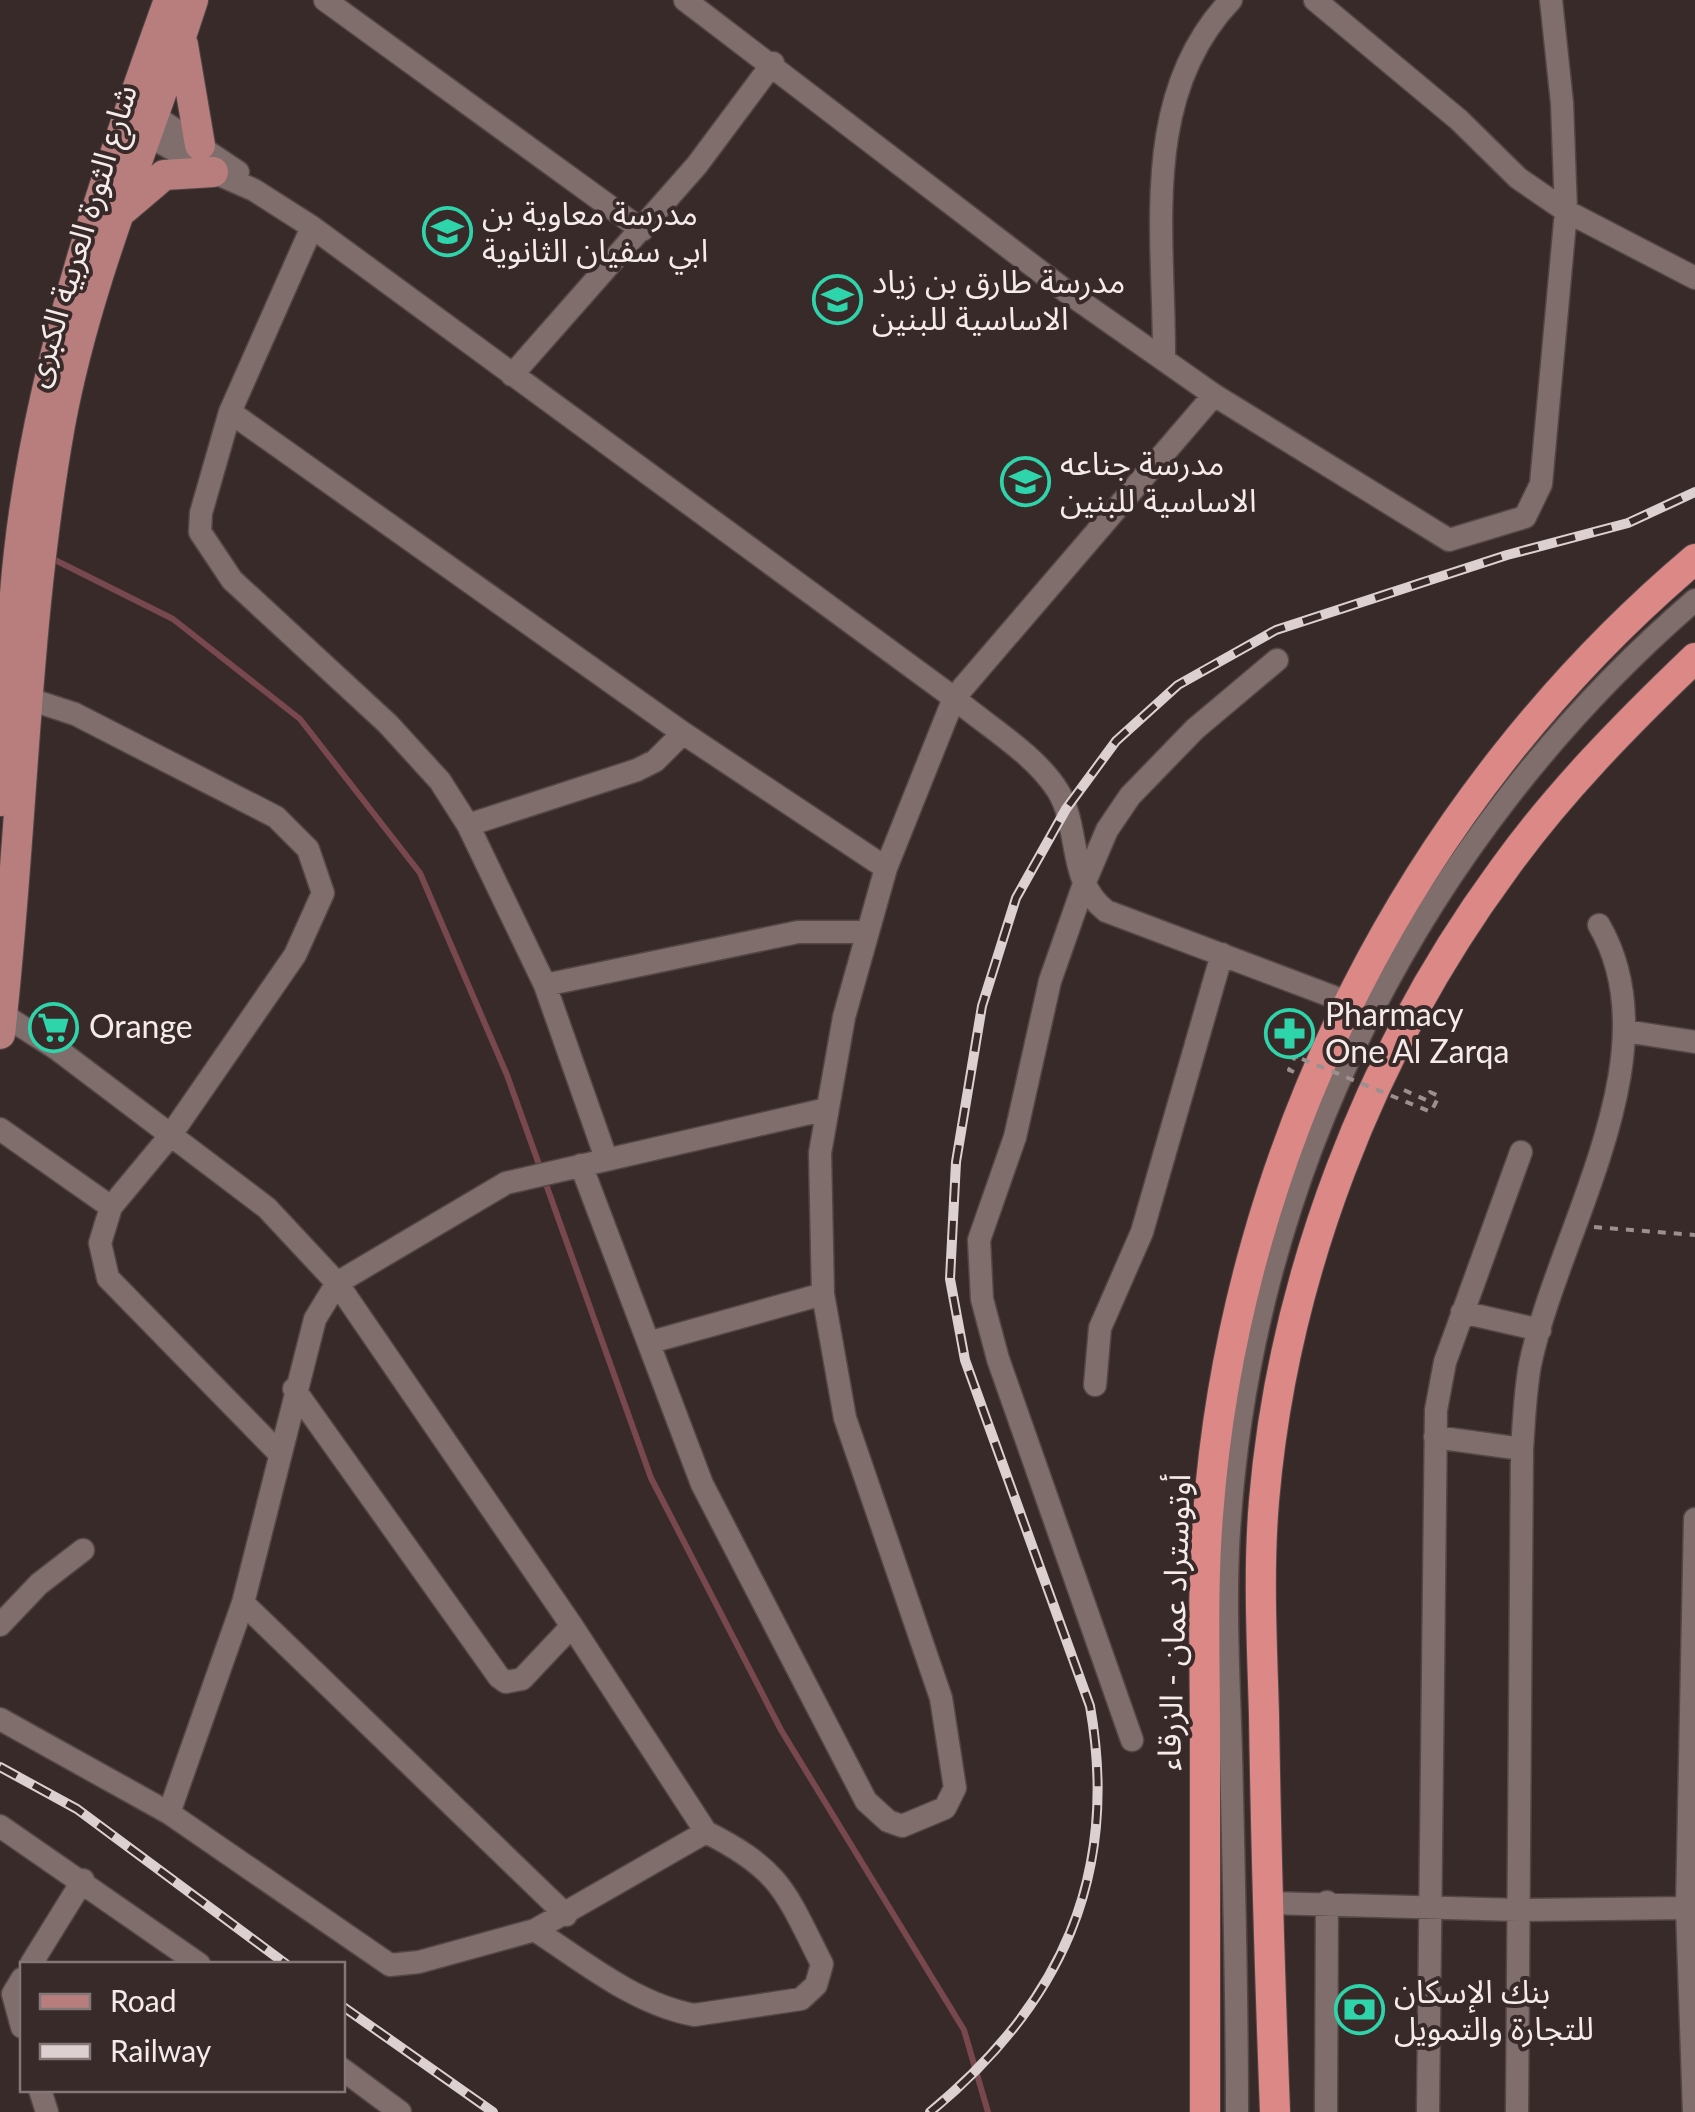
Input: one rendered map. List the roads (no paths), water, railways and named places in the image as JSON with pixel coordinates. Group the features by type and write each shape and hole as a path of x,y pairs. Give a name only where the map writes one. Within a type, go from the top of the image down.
{"highway":[{"name":"أوتوستراد عمان - الزرقاء","path":"1205,2112 1205,1568 1214,1456 1232,1346 1258,1237 1292,1131 1347,1002 1443,841 1512,746 1586,661 1695,559"},
{"path":"1275,2112 1267,1902 1264,1502 1291,1334 1325,1218 1380,1080 1469,919 1548,814 1695,658"}],"main road":[{"name":"شارع الثورة العربية الكبرى","path":"34,517 118,215 169,0"},
{"name":"شارع الثورة العربية الكبرى","path":"7,777 30,700 30,556 58,349 140,118 182,36 194,0"},
{"path":"118,215 164,175 207,159 192,116 182,36"},
{"name":"شارع الثورة العربية الكبرى","path":"1,1024 6,660 30,556"}],"street":[{"path":"325,0 642,230"},
{"path":"685,0 773,63 1067,292 1164,360 1443,538 1454,539 1525,517 1540,484 1566,211 1562,103 1552,0"},
{"path":"1164,360 1159,197 1169,132 1188,56 1231,0"},
{"path":"1315,0 1459,120 1500,165 1566,211 1695,278"},
{"path":"512,375 642,230 773,63"},
{"path":"140,118 312,227 954,698 1045,774 1058,791 1084,884 1106,910 1347,1002"},
{"path":"312,227 230,412 200,513 200,532 211,555 232,580 388,724 440,782 468,825 544,985 606,1158"},
{"path":"581,1165 702,1484 866,1801 888,1821 914,1824 953,1800 949,1737 941,1698 845,1418 823,1294 818,1186 827,1109 866,932 886,868 954,698 1214,395"},
{"path":"230,412 683,733 886,868"},
{"path":"1237,2112 1228,1550 1252,1360 1288,1210 1320,1121 1357,1040 1460,858 1580,710 1695,600"},
{"path":"1249,2112 1240,1549 1258,1391 1287,1254 1356,1070 1411,962 1458,884 1534,777 1637,667 1695,615"},
{"path":"1132,1740 998,1359 978,1260 983,1222 1022,1112 1050,981 1106,830 1130,796 1195,729 1277,660"},
{"path":"30,700 76,714 276,817 308,849 319,870 323,893 296,955 170,1136 111,1208 100,1243 108,1278 280,1453"},
{"path":"468,825 638,770 655,761 683,733"},
{"path":"1517,2112 1522,1449 1530,1366 1611,1105 1625,1031 1620,978 1612,948 1598,925"},
{"path":"544,985 798,932 866,932"},
{"path":"1095,1384 1100,1328 1142,1232 1222,954"},
{"path":"1,1024 58,1049 267,1208 336,1284 572,1626 706,1832 766,1866 790,1901 822,1964 816,1985 801,1999 694,2015 641,1997 535,1930"},
{"path":"1625,1031 1695,1042"},
{"path":"169,1813 243,1603 294,1389 315,1319 336,1284 506,1183 827,1109"},
{"path":"0,1128 111,1208"},
{"path":"1428,2112 1435,1437 1445,1362 1521,1152"},
{"path":"651,1342 823,1294"},
{"path":"1462,1312 1540,1330"},
{"path":"294,1389 499,1677 506,1682 522,1679 572,1626"},
{"path":"1435,1437 1522,1449"},
{"path":"1694,2112 1687,1908 1695,1519"},
{"path":"0,1625 40,1584 83,1550"},
{"path":"243,1603 566,1915"},
{"path":"0,1720 169,1813 390,1965 437,1958 535,1930 706,1832"},
{"path":"0,1826 196,1962"},
{"path":"32,1962 82,1880"},
{"path":"1267,1902 1518,1910 1687,1908"},
{"path":"1326,1902 1326,2112"},
{"path":"12,1995 20,2020"},
{"path":"345,2071 400,2112"}],"waterway":[{"path":"49,557 173,619 300,719 420,873 507,1075 651,1478 781,1730 964,2030 988,2112"}],"railway":[{"path":"930,2112 976,2071 1046,1981 1070,1932 1087,1881 1096,1826 1097,1768 1090,1706 965,1360 950,1279 956,1162 982,1006 1016,898 1066,809 1116,741 1178,685 1276,630 1507,555 1628,523 1695,492"},
{"path":"0,1767 77,1809 283,1962"},
{"path":"345,2008 493,2112"}],"place":[{"name":"مدرسة معاوية بن ابي سفيان الثانوية","path":"447,232"},
{"name":"مدرسة طارق بن زياد الاساسية للبنين","path":"837,300"},
{"name":"مدرسة جناعه الاساسية للبنين","path":"1025,482"},
{"name":"Orange","path":"54,1027"},
{"name":"Pharmacy One Al Zarqa","path":"1290,1033"},
{"name":"بنك الإسكان للتجارة والتمويل","path":"1359,2010"}]}
